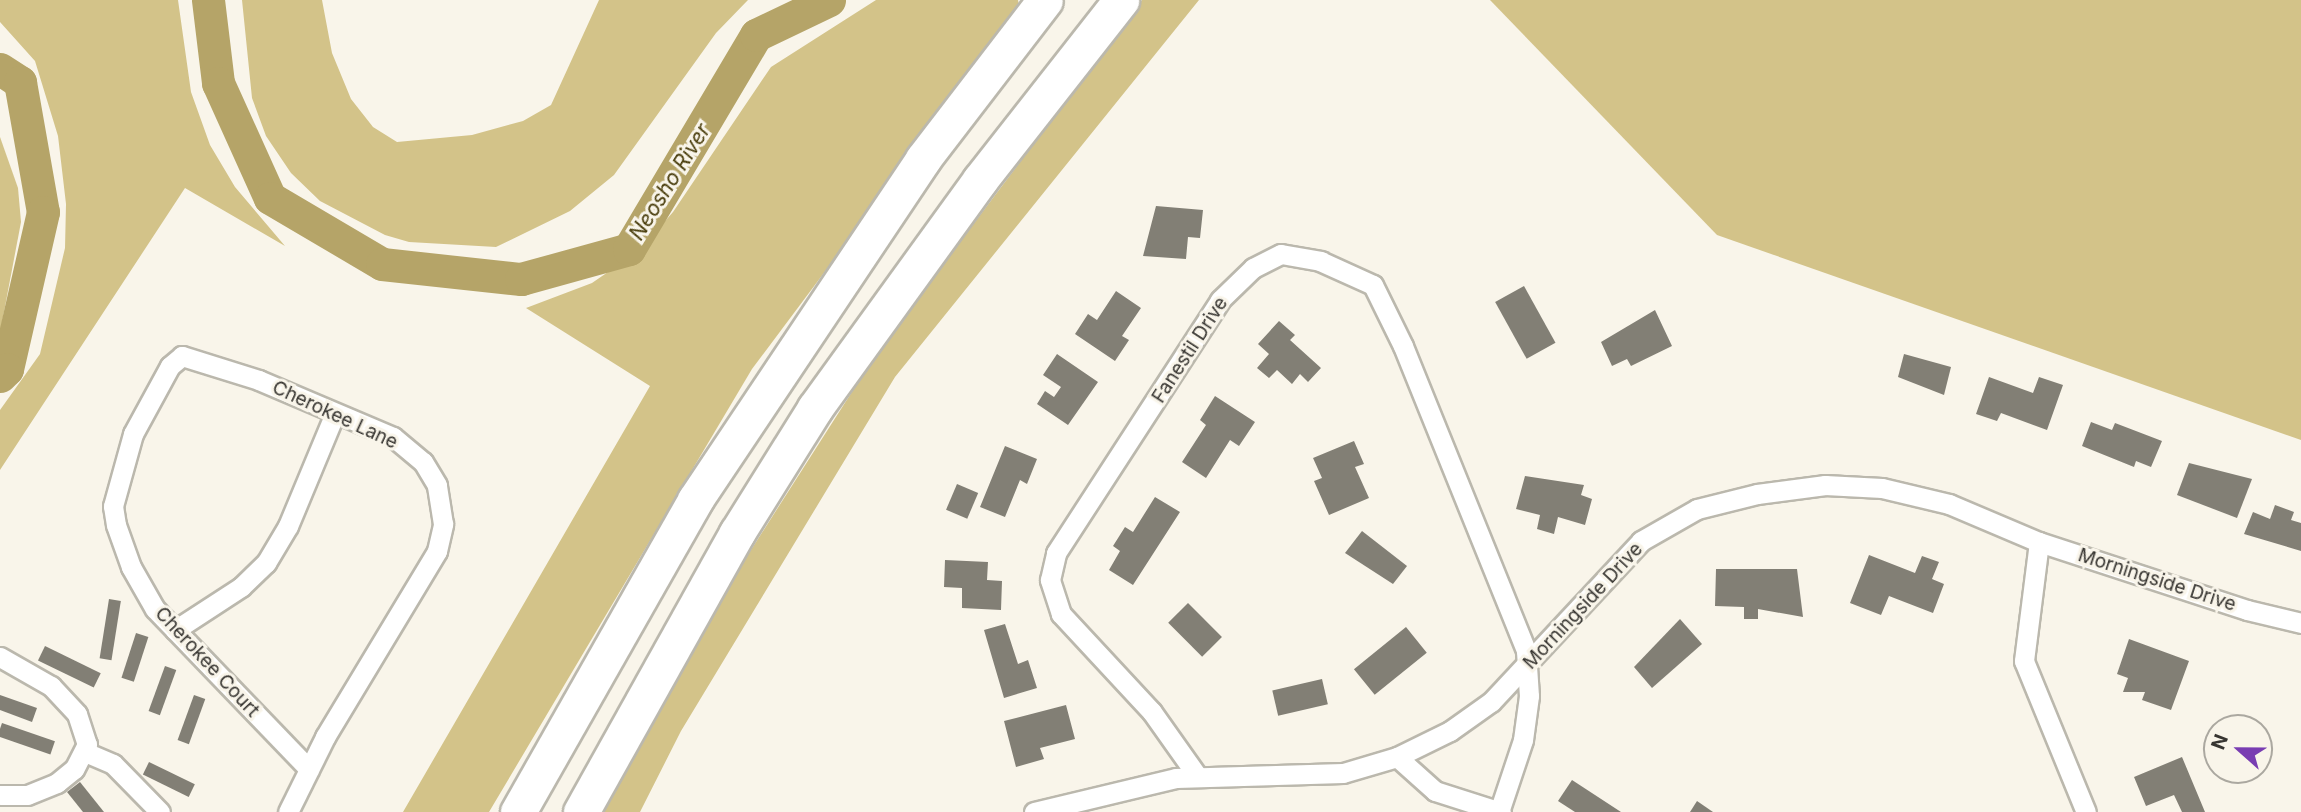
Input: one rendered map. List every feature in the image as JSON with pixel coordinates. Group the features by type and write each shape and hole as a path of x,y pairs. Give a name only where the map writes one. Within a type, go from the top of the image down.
{"highway":[{"path":"518,812 695,500 923,159 1045,0"},
{"path":"581,812 737,533 815,408 979,180 1121,0"}],"street":[{"name":"Fanestil Drive","path":"1198,777 1152,712 1061,614 1050,580 1056,553 1220,300 1253,268 1281,254 1320,261 1373,285 1403,345 1526,651 1523,740 1500,812"},
{"name":"Cherokee Lane","path":"122,542 113,506 133,435 170,366 182,356 393,437 423,462 437,485 443,524 437,551 309,769 288,812"},
{"path":"175,630 241,587 266,563 288,526 335,413"},
{"name":"Morningside Drive","path":"1034,812 1110,790 1198,777 1343,773 1397,757 1450,732 1527,667 1641,541 1718,500 1825,485 1882,488 1949,505 2039,542 2301,623"},
{"name":"Cherokee Court","path":"122,542 155,609 309,769"},
{"path":"2039,542 2024,661 2086,812"},
{"path":"0,657 51,686 77,714 85,752"},
{"path":"0,795 27,794 57,783 85,752"},
{"path":"85,752 120,770 160,812"},
{"path":"1397,757 1435,791 1500,812"}],"shaded area":[{"path":"0,0 178,0 191,92 210,145 235,187 285,246 185,188 0,470 0,410 40,354 65,248 66,204 58,136 35,61 0,22"},
{"path":"242,0 322,0 332,53 351,99 373,127 397,142 472,135 523,121 551,105 599,0 748,0 716,33 614,175 570,211 496,247 409,242 385,235 320,201 291,173 266,136 252,98"},
{"path":"876,0 1018,0 1020,11 752,369 489,812 403,812 650,386 526,308 592,283 640,250 673,212 771,67"},
{"path":"1142,0 1199,0 895,377 681,731 640,812 594,812 687,650 880,348"},
{"path":"1490,0 2301,0 2301,440 1717,235"},
{"path":"0,137 18,188 21,222 0,333"}],"building":[{"path":"1156,206 1203,210 1200,238 1188,237 1186,259 1143,256"},
{"path":"1524,286 1556,343 1527,359 1495,302"},
{"path":"1116,291 1141,308 1122,336 1129,340 1115,361 1075,334 1088,314 1097,320"},
{"path":"1655,310 1672,346 1631,366 1627,359 1612,366 1601,342"},
{"path":"1279,321 1295,335 1290,340 1321,368 1308,382 1300,374 1292,384 1277,370 1269,378 1257,368 1269,354 1258,344"},
{"path":"1057,354 1098,382 1068,425 1037,404 1045,391 1054,397 1061,387 1043,375"},
{"path":"1904,354 1951,367 1944,395 1898,377"},
{"path":"1989,377 2033,393 2039,377 2063,385 2047,430 2001,413 1997,421 1976,414"},
{"path":"1215,396 1255,422 1239,446 1230,440 1206,478 1182,462 1206,425 1200,420"},
{"path":"2091,422 2112,430 2115,423 2162,441 2151,467 2136,461 2134,467 2082,446"},
{"path":"1354,441 1364,464 1355,467 1369,498 1329,515 1314,481 1322,478 1313,458"},
{"path":"1005,446 1037,459 1027,484 1020,480 1005,517 980,507"},
{"path":"2189,463 2252,479 2237,518 2177,495"},
{"path":"1525,476 1584,485 1581,495 1592,499 1585,525 1558,517 1554,534 1537,529 1540,515 1516,509"},
{"path":"957,484 978,493 967,519 946,510"},
{"path":"1155,497 1180,512 1133,585 1109,570 1120,551 1113,546 1125,527 1133,532"},
{"path":"2275,505 2294,512 2291,520 2301,523 2301,551 2244,534 2253,512 2270,519"},
{"path":"1362,531 1407,566 1393,584 1345,553"},
{"path":"1869,555 1915,573 1922,556 1939,562 1932,579 1944,584 1933,613 1889,596 1881,615 1850,603"},
{"path":"945,560 988,562 987,580 1002,581 1001,610 962,608 962,588 944,587"},
{"path":"1716,569 1797,569 1803,617 1758,609 1758,619 1744,619 1744,607 1715,606"},
{"path":"109,599 121,601 111,660 100,658"},
{"path":"1188,603 1222,637 1202,657 1168,623"},
{"path":"1680,619 1702,644 1652,688 1634,667"},
{"path":"1005,624 1018,664 1028,660 1037,688 1004,698 984,630"},
{"path":"1406,627 1427,653 1375,695 1354,669"},
{"path":"136,633 148,637 134,682 121,678"},
{"path":"2129,639 2189,661 2171,710 2142,700 2145,692 2123,692 2128,678 2117,674"},
{"path":"45,646 101,673 94,688 38,660"},
{"path":"165,666 176,670 160,715 149,711"},
{"path":"1322,679 1328,704 1278,716 1272,690"},
{"path":"0,695 37,708 32,722 0,710"},
{"path":"194,695 205,699 189,744 178,740"},
{"path":"1066,705 1075,739 1040,748 1044,759 1016,767 1004,721"},
{"path":"2,723 55,741 50,754 0,737"},
{"path":"2182,757 2205,812 2182,812 2174,795 2146,806 2134,777"},
{"path":"149,762 195,784 189,797 143,775"},
{"path":"1572,780 1621,812 1575,812 1558,801"},
{"path":"80,782 104,812 83,812 67,792"},
{"path":"1697,801 1713,812 1690,812"}],"waterway":[{"name":"Neosho River","path":"208,0 218,83 270,198 382,264 521,279 629,249 756,35 829,0"},
{"name":"Neosho River","path":"0,69 20,82 43,212 7,369 0,376"}]}
